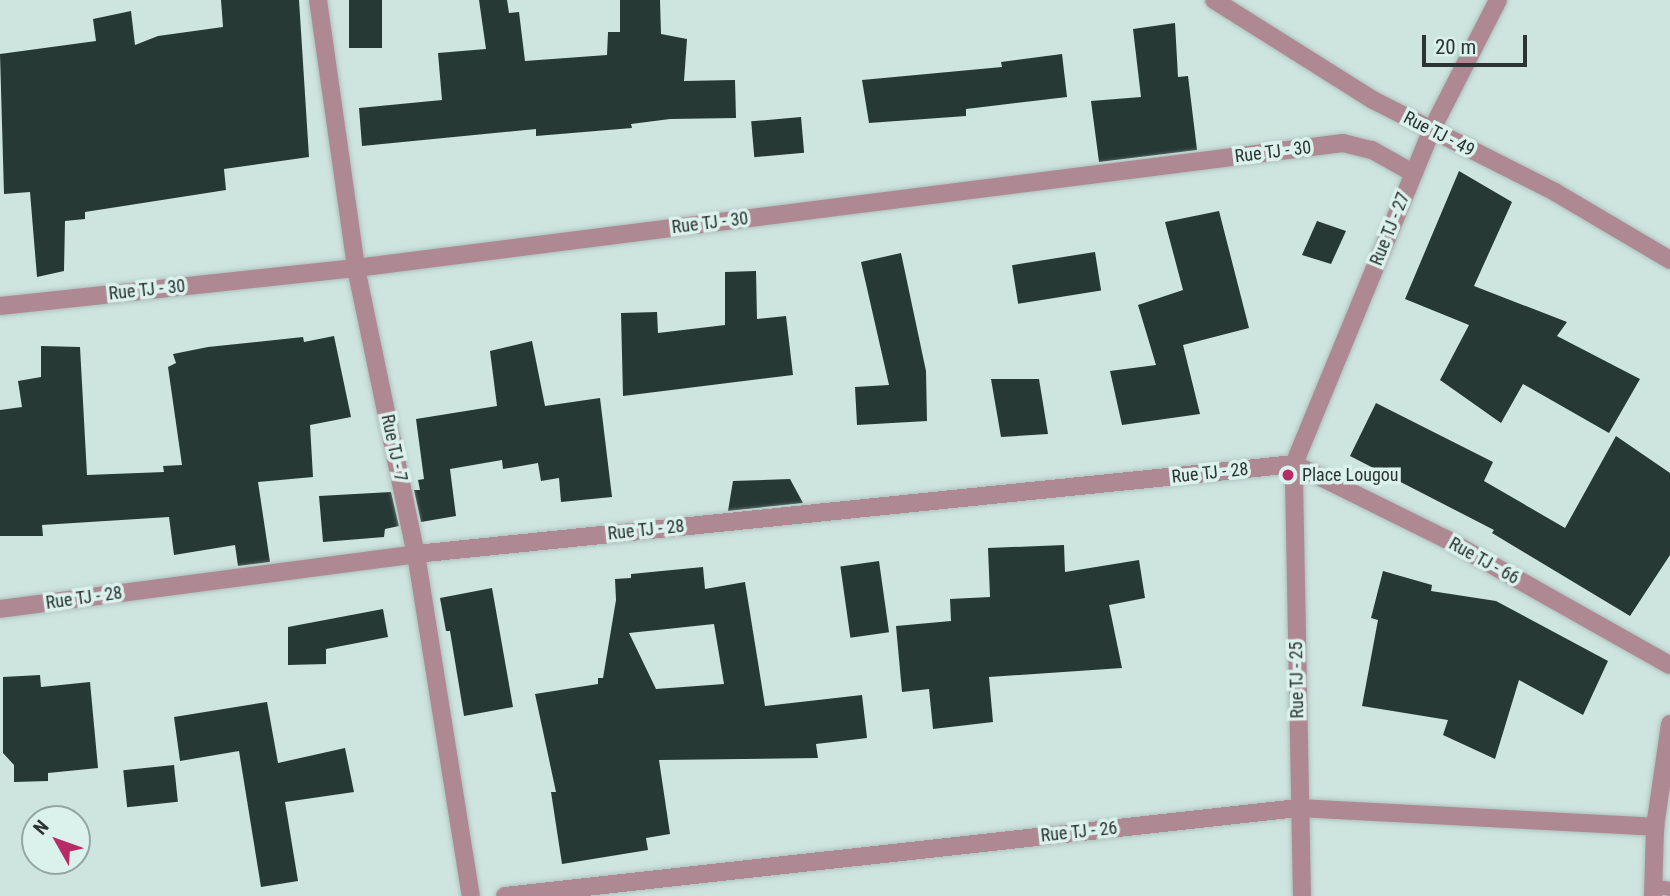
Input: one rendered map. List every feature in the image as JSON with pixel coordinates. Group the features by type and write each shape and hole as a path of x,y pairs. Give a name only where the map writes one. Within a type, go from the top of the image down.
{"street":[{"name":"Rue TJ - 7","path":"318,0 356,268 416,554 471,896"},
{"name":"Rue TJ - 49","path":"1214,0 1373,100 1555,192 1670,260"},
{"name":"Rue TJ - 27","path":"1294,464 1431,131 1498,0"},
{"name":"Rue TJ - 30","path":"0,306 356,268 1343,143 1358,144 1413,173"},
{"name":"Rue TJ - 28","path":"0,609 416,554 1294,464"},
{"name":"Rue TJ - 66","path":"1294,464 1446,539 1670,665"},
{"name":"Rue TJ - 25","path":"1294,464 1298,808 1302,896"},
{"path":"1659,890 1655,827 1670,724"},
{"name":"Rue TJ - 26","path":"505,896 1298,808 1655,827"}],"building":[{"path":"221,0 299,0 309,157 224,169 226,190 85,212 85,219 65,221 64,271 37,277 30,192 4,194 0,54 96,41 93,19 131,11 135,45 158,36 223,27"},
{"path":"349,0 382,0 382,48 349,48"},
{"path":"479,0 507,0 509,13 519,12 525,61 607,55 608,32 620,32 620,0 660,0 661,34 687,39 684,81 735,80 736,118 670,119 631,124 632,128 536,136 536,129 362,146 359,108 442,100 438,53 486,49"},
{"path":"1175,23 1178,77 1188,76 1197,150 1099,162 1091,101 1141,97 1133,29"},
{"path":"1062,54 1067,97 966,109 966,116 869,123 862,80 1002,67 1001,62"},
{"path":"801,117 804,153 754,157 751,121"},
{"path":"1459,171 1512,202 1474,286 1567,322 1557,336 1640,379 1609,433 1523,384 1501,423 1440,380 1469,325 1405,299"},
{"path":"1219,211 1249,328 1183,345 1200,414 1122,425 1110,371 1156,365 1138,305 1183,290 1165,222"},
{"path":"1317,221 1346,231 1331,264 1302,255"},
{"path":"1095,252 1101,291 1018,304 1012,265"},
{"path":"901,253 926,371 927,421 857,425 855,387 889,385 861,262"},
{"path":"756,271 757,319 786,316 793,375 623,396 621,313 657,312 658,333 725,325 725,272"},
{"path":"334,336 351,417 310,425 313,477 258,482 270,562 238,566 235,545 174,555 169,517 42,525 43,536 0,536 0,410 22,407 18,381 41,377 41,346 80,347 87,475 164,472 163,466 182,465 168,367 176,363 173,354 208,347 303,337 304,342"},
{"path":"532,341 545,406 600,398 612,497 561,502 559,478 541,481 538,463 503,469 502,460 450,469 456,516 421,522 414,490 420,490 418,480 424,479 416,419 497,406 490,351"},
{"path":"991,379 1039,379 1048,434 1001,437"},
{"path":"1376,403 1493,462 1484,481 1565,528 1616,436 1670,473 1670,555 1630,616 1492,533 1494,530 1350,456"},
{"path":"790,479 803,503 728,511 733,481"},
{"path":"391,492 399,526 385,529 384,537 323,542 319,496"},
{"path":"1064,545 1065,572 1139,560 1145,598 1109,605 1122,668 989,677 993,722 933,729 929,689 902,692 896,626 951,621 950,599 990,597 988,548"},
{"path":"879,561 889,632 850,638 840,566"},
{"path":"703,567 705,589 745,582 765,706 862,695 867,738 816,744 818,758 659,760 670,834 646,838 648,850 562,864 551,792 556,792 535,694 598,684 598,678 603,678 616,600 615,579 631,578 631,574","holes":["714,624 724,684 656,689 629,633"]},
{"path":"1383,571 1432,585 1431,591 1496,601 1608,661 1583,715 1519,680 1495,759 1443,735 1448,720 1362,706 1378,620 1371,618"},
{"path":"492,588 513,707 464,716 450,631 446,631 440,598"},
{"path":"383,609 388,637 326,649 326,664 288,665 288,627"},
{"path":"40,675 41,687 90,682 98,768 48,773 48,781 14,782 14,765 3,753 3,677"},
{"path":"267,702 278,763 345,748 354,792 285,802 298,881 261,887 239,751 180,761 174,717"},
{"path":"174,765 178,802 127,807 123,770"}],"place":[{"name":"Place Lougou","path":"1288,475"}]}
